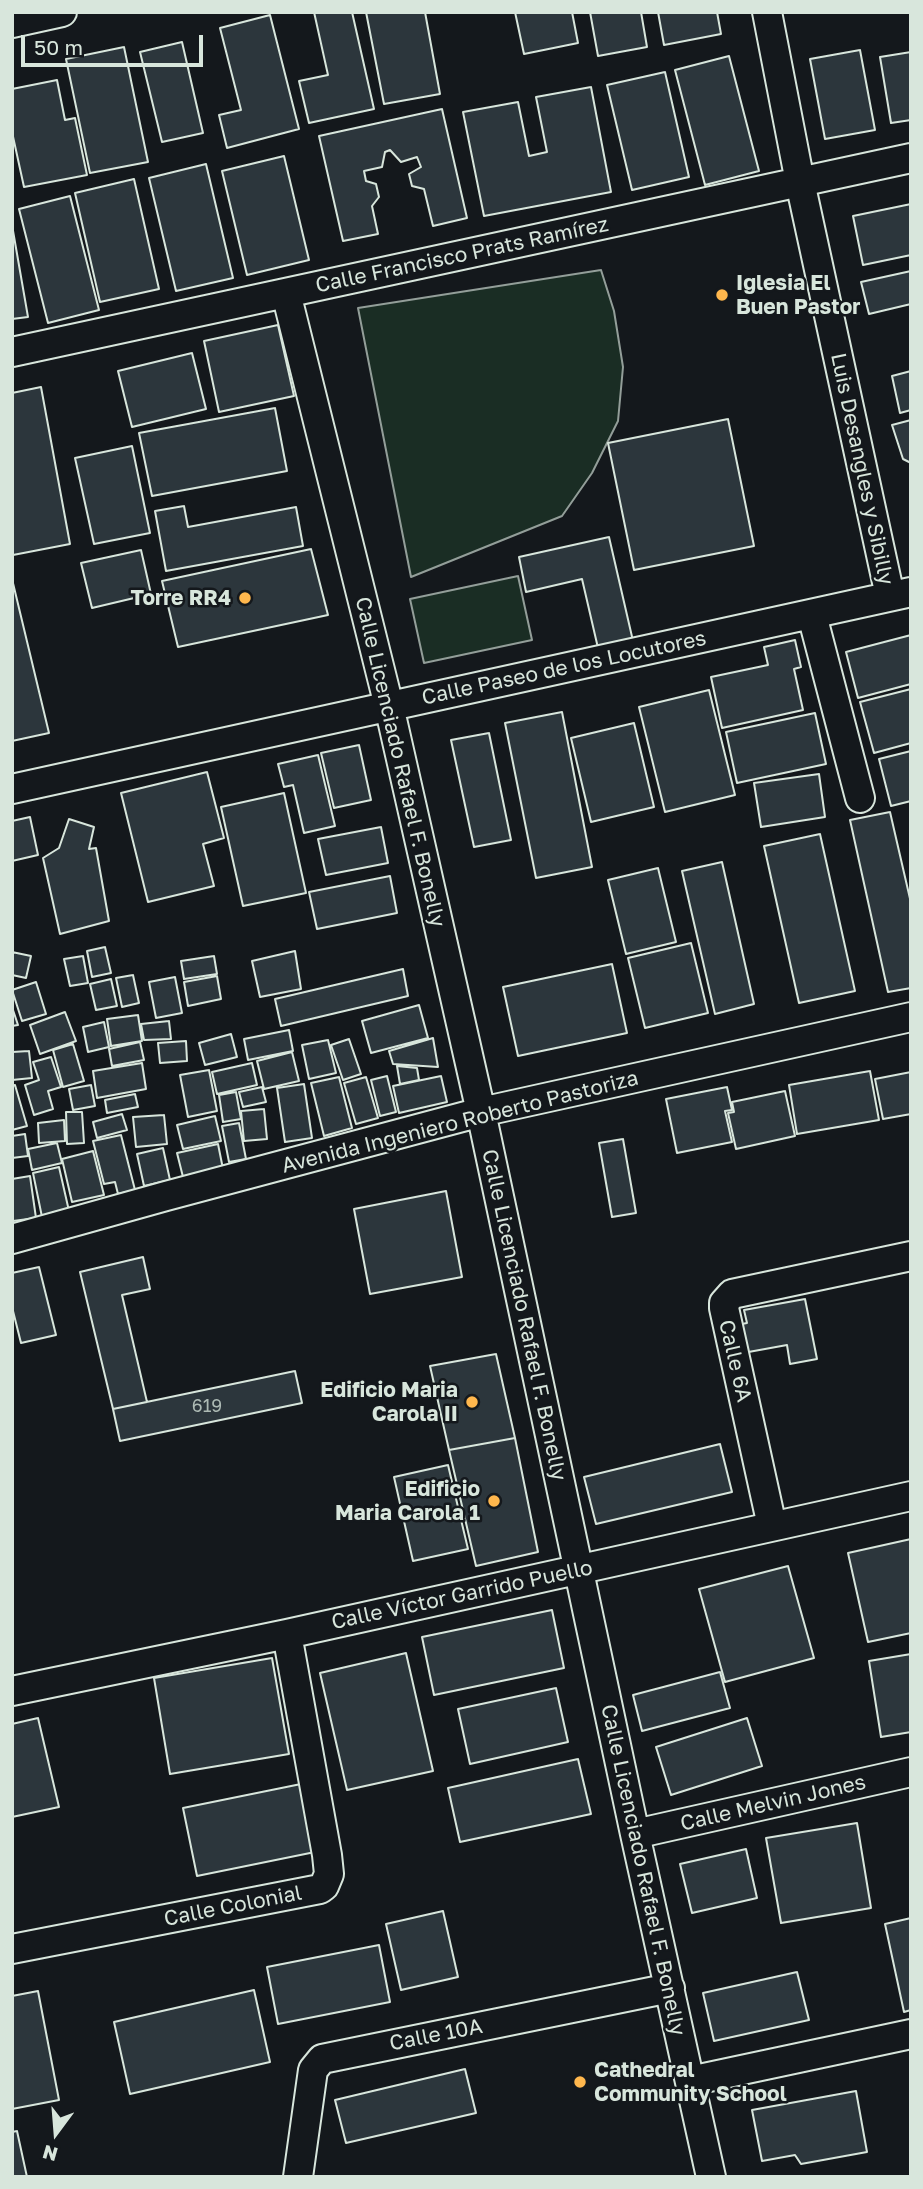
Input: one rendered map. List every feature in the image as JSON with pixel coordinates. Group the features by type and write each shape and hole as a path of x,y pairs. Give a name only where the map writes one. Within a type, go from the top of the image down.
{"street":[{"path":"12,23 62,12"},
{"name":"Luis Desangles y Sibilly","path":"767,12 800,182 900,594"},
{"name":"Calle Francisco Prats Ramírez","path":"12,352 911,158"},
{"name":"Calle Licenciado Rafael F. Bonelly","path":"286,293 388,706 481,1112 711,2177"},
{"name":"Calle Paseo de los Locutores","path":"12,789 900,594"},
{"path":"812,615 860,798"},
{"name":"Avenida Ingeniero Roberto Pastoriza","path":"12,1239 481,1112 911,1017"},
{"name":"Calle 6A","path":"772,1526 724,1303 732,1294 911,1256"},
{"name":"Calle Víctor Garrido Puello","path":"12,1691 287,1634 911,1496"},
{"name":"Calle Colonial","path":"12,1949 320,1889 324,1886 329,1874 327,1855 287,1634"},
{"name":"Calle Melvin Jones","path":"635,1834 911,1772"},
{"name":"Calle 10A","path":"298,2177 313,2070 323,2059 670,1988"},
{"path":"690,2081 911,2034"}],"green space":[{"path":"601,270 614,311 623,367 618,421 592,473 562,516 411,577 358,308"},
{"path":"518,576 532,640 424,663 410,599"}],"building":[{"path":"314,12 352,12 374,109 309,123 299,81 328,75"},
{"path":"366,12 425,12 440,94 384,104"},
{"path":"515,12 572,12 578,43 524,54"},
{"path":"590,12 641,12 647,47 598,56"},
{"path":"658,12 717,12 721,34 664,45"},
{"path":"270,15 299,129 227,148 219,115 241,110 220,28"},
{"path":"182,42 203,133 162,142 140,52"},
{"path":"124,47 148,162 90,173 66,59"},
{"path":"860,50 875,130 825,139 810,59"},
{"path":"911,52 911,120 891,123 880,57"},
{"path":"729,56 759,171 705,185 675,70"},
{"path":"665,72 689,177 632,190 607,85"},
{"path":"57,80 65,120 75,118 87,175 24,187 12,132 12,89"},
{"path":"591,87 611,192 484,216 463,112 518,102 529,156 547,152 536,97"},
{"path":"442,109 467,218 433,226 424,189 412,186 409,174 421,167 417,157 401,162 390,150 385,152 382,167 364,171 366,181 376,184 379,197 372,206 378,234 343,241 319,136"},
{"path":"284,156 309,260 247,275 222,171"},
{"path":"206,164 233,278 176,291 149,178"},
{"path":"134,179 159,289 100,302 75,193"},
{"path":"70,196 99,310 48,323 19,209"},
{"path":"911,204 911,255 863,265 853,216"},
{"path":"12,225 28,317 12,319"},
{"path":"911,271 911,304 869,314 861,282"},
{"path":"278,325 294,396 219,412 204,341"},
{"path":"192,353 206,409 132,427 118,371"},
{"path":"911,371 911,410 900,413 892,376"},
{"path":"41,387 70,544 13,555 12,393"},
{"path":"275,408 287,471 152,496 139,433"},
{"path":"728,419 754,546 634,570 608,443"},
{"path":"911,420 911,463 903,459 892,425"},
{"path":"132,446 150,533 94,544 75,458"},
{"path":"184,506 188,527 296,507 303,546 166,571 155,511"},
{"path":"609,537 633,641 598,648 582,579 526,592 519,557"},
{"name":"Torre RR4","path":"311,549 328,615 178,647 162,581"},
{"path":"141,550 151,594 92,608 81,563"},
{"path":"12,579 49,733 12,741"},
{"path":"911,635 911,684 858,698 846,652"},
{"path":"795,640 801,667 794,669 803,710 722,728 711,677 768,665 764,647"},
{"path":"911,689 911,743 874,753 860,702"},
{"path":"709,690 735,795 665,812 639,707"},
{"path":"562,712 592,867 536,878 505,723"},
{"path":"815,713 826,764 737,783 726,732"},
{"path":"634,723 654,807 591,822 571,738"},
{"path":"489,733 511,840 474,847 451,740"},
{"path":"359,745 371,800 334,808 321,753"},
{"path":"911,751 911,801 891,806 879,759"},
{"path":"318,755 335,826 304,833 293,785 284,787 278,764"},
{"path":"207,772 224,838 203,844 214,886 148,902 121,793"},
{"path":"819,774 825,817 761,827 754,783"},
{"path":"284,793 306,893 243,906 221,807"},
{"path":"890,812 911,903 911,988 888,992 850,820"},
{"path":"30,817 38,855 12,861 12,821"},
{"path":"69,819 94,827 89,849 96,848 109,921 60,934 43,858 59,848"},
{"path":"381,827 388,863 326,875 318,839"},
{"path":"820,834 855,991 799,1003 764,846"},
{"path":"722,862 754,1004 715,1014 682,871"},
{"path":"658,868 676,942 626,954 608,880"},
{"path":"390,876 397,913 317,929 309,892"},
{"path":"691,943 708,1013 645,1028 628,958"},
{"path":"105,947 111,973 92,977 87,951"},
{"path":"295,951 301,989 260,997 252,961"},
{"path":"12,952 31,956 26,978 12,975"},
{"path":"83,956 88,983 70,986 64,959"},
{"path":"214,956 217,974 184,979 181,961"},
{"path":"612,964 627,1033 518,1056 503,987"},
{"path":"403,969 408,996 281,1026 275,999"},
{"path":"133,975 139,1003 122,1007 116,978"},
{"path":"217,976 221,999 188,1006 184,982"},
{"path":"175,977 182,1013 156,1018 149,982"},
{"path":"111,979 117,1006 96,1010 90,984"},
{"path":"36,982 46,1014 22,1021 12,990"},
{"path":"419,1005 428,1038 371,1053 362,1021"},
{"path":"12,1007 18,1025 12,1026"},
{"path":"65,1012 76,1041 40,1054 30,1025"},
{"path":"138,1015 142,1041 111,1046 107,1019"},
{"path":"169,1021 171,1039 144,1040 141,1024"},
{"path":"104,1022 109,1047 88,1052 83,1027"},
{"path":"289,1030 293,1051 248,1060 244,1039"},
{"path":"231,1034 237,1057 205,1065 199,1043"},
{"path":"433,1038 438,1067 393,1064 389,1051"},
{"path":"349,1039 361,1074 343,1080 331,1045"},
{"path":"328,1040 336,1073 309,1079 302,1045"},
{"path":"186,1041 187,1061 160,1063 158,1043"},
{"path":"140,1042 144,1060 112,1066 109,1049"},
{"path":"73,1044 84,1081 63,1087 53,1050"},
{"path":"29,1051 32,1078 12,1080 12,1052"},
{"path":"292,1052 299,1081 264,1089 257,1061"},
{"path":"51,1057 61,1087 48,1091 53,1109 34,1115 25,1085 39,1080 33,1062"},
{"path":"142,1063 146,1089 97,1098 93,1071"},
{"path":"252,1063 257,1085 217,1094 212,1072"},
{"path":"397,1066 417,1068 419,1080 400,1084"},
{"path":"209,1070 217,1111 188,1117 180,1075"},
{"path":"870,1071 879,1120 797,1134 789,1085"},
{"path":"911,1072 911,1114 883,1119 875,1079"},
{"path":"387,1076 396,1112 380,1116 371,1080"},
{"path":"441,1076 447,1102 399,1113 393,1086"},
{"path":"339,1077 352,1128 324,1136 311,1083"},
{"path":"366,1077 378,1118 356,1124 344,1083"},
{"path":"304,1084 312,1138 285,1142 277,1088"},
{"path":"15,1085 27,1126 12,1130 12,1086"},
{"path":"91,1085 95,1106 73,1110 69,1089"},
{"path":"262,1087 266,1102 243,1107 239,1092"},
{"path":"727,1087 732,1110 725,1111 732,1142 677,1153 666,1099"},
{"path":"785,1091 795,1136 736,1149 728,1113 734,1112 732,1102"},
{"path":"236,1092 241,1119 223,1122 219,1095"},
{"path":"135,1094 138,1107 107,1113 105,1100"},
{"path":"264,1109 267,1139 244,1141 241,1111"},
{"path":"66,1112 82,1112 84,1143 67,1144"},
{"path":"122,1114 127,1130 97,1138 93,1122"},
{"path":"164,1115 167,1144 136,1147 133,1117"},
{"path":"215,1116 221,1141 183,1149 177,1125"},
{"path":"64,1120 65,1141 39,1143 38,1123"},
{"path":"239,1123 246,1159 229,1162 222,1126"},
{"path":"25,1134 28,1156 12,1158 12,1136"},
{"path":"121,1135 135,1190 118,1194 115,1182 104,1184 93,1141"},
{"path":"623,1139 636,1213 612,1217 599,1143"},
{"path":"57,1143 62,1163 32,1170 28,1149"},
{"path":"218,1144 223,1169 183,1177 177,1153"},
{"path":"163,1148 170,1180 144,1186 137,1154"},
{"path":"93,1151 104,1195 72,1202 62,1159"},
{"path":"59,1167 69,1211 42,1217 33,1173"},
{"path":"30,1176 36,1218 13,1221 12,1179"},
{"path":"446,1191 462,1277 370,1294 354,1209"},
{"path":"143,1257 150,1289 122,1295 147,1402 113,1409 80,1272"},
{"path":"39,1267 56,1335 21,1343 12,1307 12,1273"},
{"path":"805,1299 817,1359 790,1364 787,1345 743,1353 737,1325 747,1323 744,1310"},
{"name":"Edificio Maria Carola II","path":"496,1354 515,1438 449,1450 430,1366"},
{"path":"295,1371 302,1403 120,1441 113,1409"},
{"name":"Edificio Maria Carola 1","path":"515,1438 538,1552 476,1566 449,1450"},
{"path":"720,1444 732,1492 596,1524 584,1477"},
{"path":"448,1465 468,1549 413,1561 394,1477"},
{"path":"911,1539 911,1633 868,1642 848,1553"},
{"path":"788,1566 814,1658 725,1682 699,1589"},
{"path":"552,1610 564,1668 434,1695 422,1637"},
{"path":"406,1653 433,1771 347,1790 320,1673"},
{"path":"911,1654 911,1732 881,1737 869,1661"},
{"path":"272,1658 289,1754 170,1774 154,1678"},
{"path":"720,1672 730,1708 642,1731 633,1695"},
{"path":"556,1688 568,1742 470,1764 458,1709"},
{"path":"38,1718 59,1807 12,1817 12,1724"},
{"path":"747,1718 762,1766 671,1795 656,1747"},
{"path":"578,1759 591,1814 460,1842 448,1788"},
{"path":"301,1784 315,1852 197,1876 183,1808"},
{"path":"857,1823 871,1908 781,1923 766,1838"},
{"path":"746,1849 757,1898 692,1913 680,1864"},
{"path":"443,1911 458,1977 401,1990 386,1924"},
{"path":"911,1918 911,2010 904,2012 885,1924"},
{"path":"379,1945 390,2002 278,2024 267,1967"},
{"path":"797,1972 809,2020 714,2041 703,1993"},
{"path":"254,1990 270,2062 130,2094 114,2022"},
{"path":"38,1991 59,2100 12,2109 12,1996"},
{"path":"465,2069 476,2113 346,2143 335,2100"},
{"path":"856,2091 867,2152 801,2164 795,2155 762,2161 752,2110"},
{"path":"17,2131 27,2177 12,2177 12,2132"}],"place":[{"name":"Iglesia El Buen Pastor","path":"722,295"},
{"name":"Torre RR4","path":"245,598"},
{"name":"Edificio Maria Carola II","path":"472,1402"},
{"name":"Edificio Maria Carola 1","path":"494,1501"},
{"name":"Cathedral Community School","path":"580,2082"}]}
